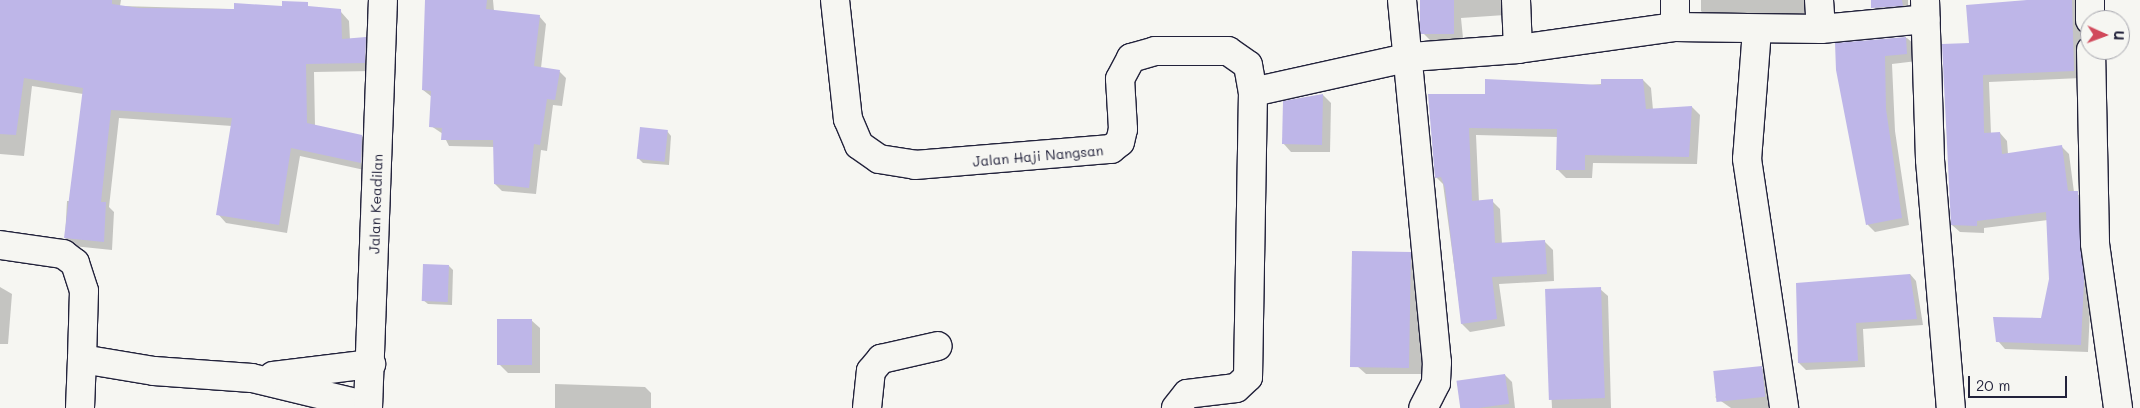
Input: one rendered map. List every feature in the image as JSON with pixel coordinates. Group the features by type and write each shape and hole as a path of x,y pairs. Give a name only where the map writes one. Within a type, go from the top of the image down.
{"street":[{"name":"Jalan Keadilan","path":"368,407 383,0"},
{"name":"Jalan Haji Nangsan","path":"835,0 848,119 859,145 879,159 915,165 1111,149 1120,142 1123,129 1120,79 1131,58 1155,51 1228,51 1248,64 1253,92 1248,377 1236,388 1187,394 1176,408"},
{"path":"1402,0 1411,56 1437,362 1436,383 1423,408"},
{"path":"1516,0 1518,49"},
{"path":"1675,0 1675,27"},
{"path":"1819,0 1821,28"},
{"path":"1253,92 1411,56 1518,49 1675,27 1757,30 1821,28 1925,10 1930,160 1951,408"},
{"path":"1757,30 1747,160 1784,408"},
{"path":"2091,60 2095,244 2118,408"},
{"path":"0,245 64,254 75,263 84,291 80,408"},
{"path":"867,408 871,371 881,359 938,346"},
{"path":"82,359 154,371 252,378 368,407"},
{"path":"252,378 371,364"}],"building":[{"path":"0,0 112,0 112,4 139,8 234,9 234,3 282,6 282,1 308,2 308,6 341,9 342,39 366,37 365,63 306,64 307,123 362,135 361,163 291,148 279,225 216,215 232,118 111,110 101,202 106,202 104,242 64,238 83,88 24,78 16,135 0,134"},
{"path":"425,0 487,0 486,9 540,15 534,66 560,70 555,100 547,99 540,145 534,144 529,188 494,184 493,140 441,140 442,128 429,127 431,91 422,90"},
{"path":"1420,0 1454,0 1454,34 1420,34"},
{"path":"1871,0 1902,0 1903,6 1871,8"},
{"path":"2027,0 2072,0 2074,71 1983,75 1984,133 2000,132 2002,154 2062,145 2068,191 2078,191 2084,280 2081,345 1996,342 1993,317 2041,318 2049,279 2046,212 1977,221 1977,226 1951,225 1942,44 1969,43 1966,5"},
{"path":"1906,37 1907,54 1885,56 1886,109 1902,218 1866,225 1836,70 1835,43"},
{"path":"1485,79 1601,85 1601,79 1643,79 1646,109 1692,106 1689,157 1585,155 1585,170 1556,170 1557,129 1469,128 1472,201 1493,199 1495,243 1545,240 1547,274 1492,277 1497,319 1461,324 1445,188 1441,177 1435,178 1428,94 1485,94"},
{"path":"1323,94 1322,145 1282,144 1283,101"},
{"path":"640,127 668,130 665,162 637,159"},
{"path":"1352,251 1411,252 1409,368 1350,367"},
{"path":"423,264 449,265 448,302 422,301"},
{"path":"1910,274 1917,319 1856,323 1858,361 1798,363 1796,283"},
{"path":"1601,287 1605,398 1549,400 1545,289"},
{"path":"497,319 532,319 532,365 497,365"},
{"path":"1762,366 1765,397 1717,402 1713,371"},
{"path":"1505,374 1509,404 1479,408 1460,408 1456,381"}]}
